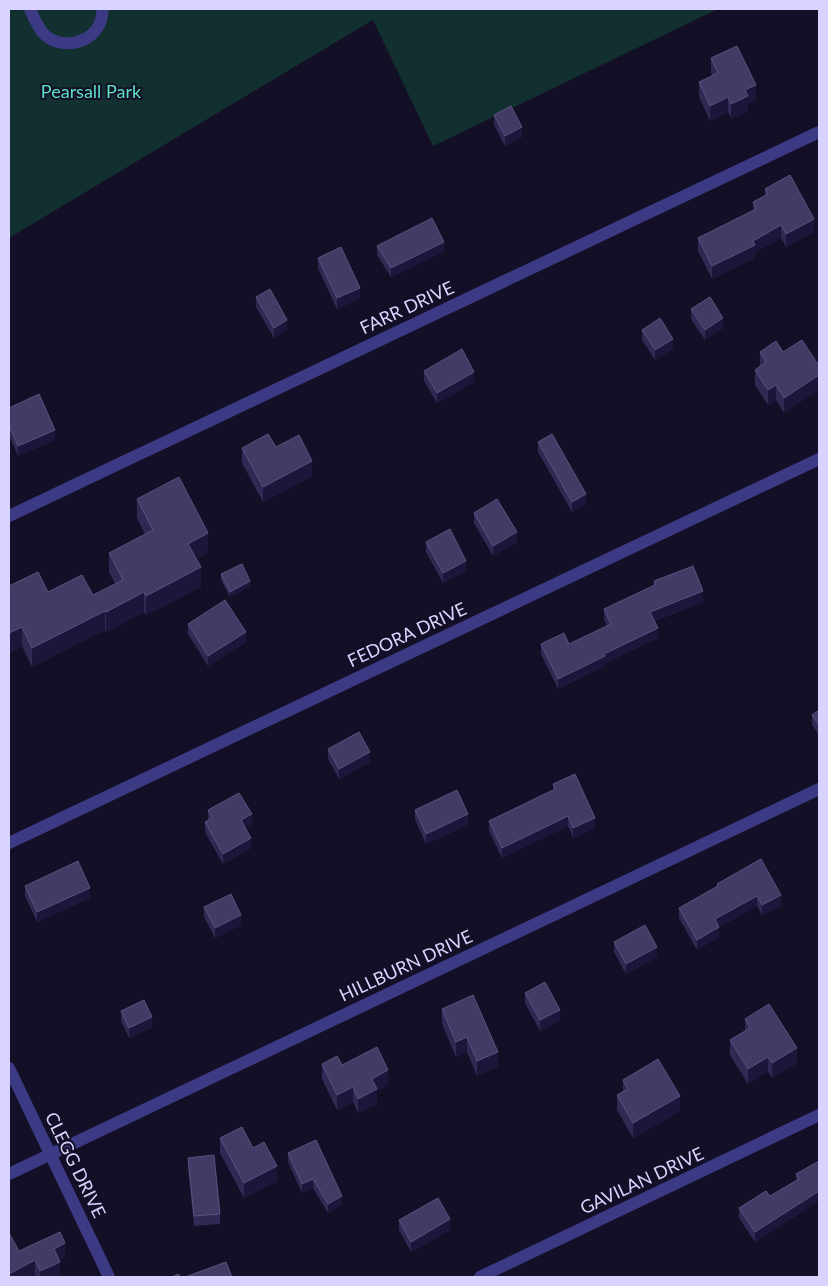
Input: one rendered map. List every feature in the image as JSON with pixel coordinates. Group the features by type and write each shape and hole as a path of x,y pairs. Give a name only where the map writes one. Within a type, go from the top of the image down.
{"street":[{"path":"30,9 45,35 56,42 70,44 83,41 94,33 101,21 103,9"},
{"name":"FARR DRIVE","path":"9,516 819,132"},
{"name":"FEDORA DRIVE","path":"9,843 819,459"},
{"name":"HILLBURN DRIVE","path":"9,1174 819,789"},
{"name":"CLEGG DRIVE","path":"9,1068 109,1277"},
{"name":"GAVILAN DRIVE","path":"480,1277 819,1115"}],"green space":[{"name":"Pearsall Park","path":"9,9 718,9 433,146 373,20 9,238"}],"building":[{"path":"737,46 756,85 745,90 748,96 731,104 728,97 710,106 699,82 718,73 711,58"},
{"path":"511,106 522,127 505,136 494,115"},
{"path":"790,175 814,219 786,234 781,225 753,241 755,245 712,266 698,238 756,209 753,202 768,194 765,189"},
{"path":"432,218 444,242 391,268 377,246"},
{"path":"341,247 360,288 337,298 318,258"},
{"path":"270,289 287,320 274,328 256,297"},
{"path":"710,297 723,318 705,330 691,309"},
{"path":"660,318 673,339 655,350 642,330"},
{"path":"802,340 819,366 819,375 784,398 776,385 768,390 755,370 766,362 760,352 776,341 783,352"},
{"path":"462,349 474,372 437,393 424,371"},
{"path":"39,394 55,430 18,446 9,425 9,408"},
{"path":"268,434 276,447 299,435 312,461 263,487 242,448"},
{"path":"552,434 586,494 572,502 538,442"},
{"path":"179,477 208,533 188,544 201,567 146,596 144,592 32,648 22,627 9,633 9,586 38,572 48,592 82,575 93,595 123,580 109,553 153,530 137,499"},
{"path":"497,499 517,532 493,546 474,513"},
{"path":"450,529 466,561 443,573 426,542"},
{"path":"242,564 250,581 230,592 221,574"},
{"path":"693,566 703,591 650,612 658,628 558,679 541,644 564,633 569,644 611,624 604,609 655,585 654,581"},
{"path":"225,600 246,632 208,656 188,624"},
{"path":"819,710 819,725 812,715"},
{"path":"359,732 370,752 339,769 328,749"},
{"path":"575,774 595,818 573,828 568,816 502,848 489,821 555,789 553,784"},
{"path":"457,790 468,814 426,834 415,810"},
{"path":"239,793 252,814 241,820 251,838 223,854 205,822 212,818 208,810"},
{"path":"761,859 781,895 762,905 757,896 715,919 719,927 697,940 679,908"},
{"path":"78,861 90,888 37,912 25,886"},
{"path":"231,894 241,915 215,928 204,907"},
{"path":"645,925 657,947 626,964 614,942"},
{"path":"545,982 560,1010 540,1020 525,993"},
{"path":"473,995 498,1052 477,1061 467,1037 456,1042 442,1009"},
{"path":"144,1000 152,1017 129,1028 121,1011"},
{"path":"769,1004 797,1048 772,1063 768,1057 748,1069 730,1040 750,1028 745,1019"},
{"path":"377,1047 388,1070 372,1079 377,1089 358,1099 353,1087 337,1095 322,1064 337,1056 342,1065"},
{"path":"658,1059 680,1096 633,1123 617,1095 628,1089 623,1080"},
{"path":"242,1127 253,1148 264,1142 277,1166 244,1183 220,1138"},
{"path":"316,1140 342,1196 328,1204 313,1179 302,1184 288,1153"},
{"path":"214,1155 220,1214 194,1216 188,1158"},
{"path":"819,1161 819,1191 755,1232 739,1208 766,1191 770,1196 799,1179 796,1174"},
{"path":"438,1198 450,1219 411,1242 399,1220"},
{"path":"60,1232 65,1243 54,1249 60,1262 40,1271 35,1260 9,1274 9,1233 19,1251"},
{"path":"226,1262 232,1277 185,1277"}]}
